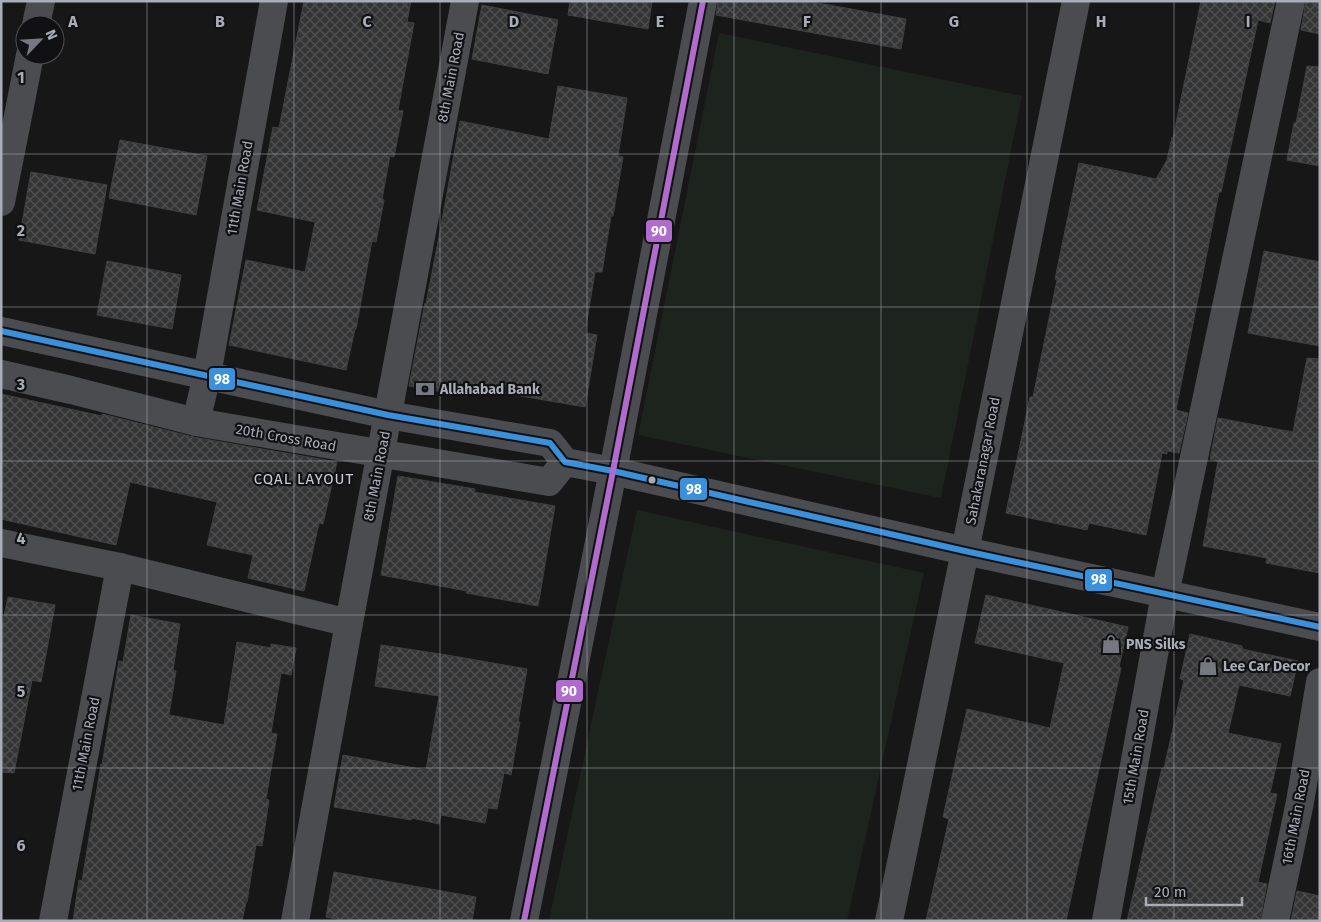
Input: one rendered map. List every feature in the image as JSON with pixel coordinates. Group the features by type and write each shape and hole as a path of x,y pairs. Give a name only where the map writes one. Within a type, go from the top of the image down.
{"street":[{"path":"38,15 41,1"},
{"name":"11th Main Road","path":"196,422 207,375 274,1"},
{"name":"8th Main Road","path":"295,921 465,1"},
{"path":"524,921 703,1"},
{"name":"Sahakaranagar Road","path":"889,921 1076,1"},
{"name":"15th Main Road","path":"1106,921 1165,594 1291,1"},
{"path":"1,202 28,65"},
{"path":"1,331 388,414 550,443 565,462 613,471 965,551 1320,627"},
{"name":"20th Cross Road","path":"1,374 196,422 550,482 565,462"},
{"path":"1,543 120,567 349,623"},
{"name":"11th Main Road","path":"53,921 120,567"},
{"name":"16th Main Road","path":"1275,921 1310,805 1320,682"}],"shaded area":[{"path":"719,33 1022,96 941,498 638,435"},
{"path":"637,510 924,573 847,921 549,921"}],"building":[{"path":"304,1 411,1 407,22 414,23 398,110 403,111 394,157 390,156 376,242 372,241 356,329 346,370 229,345 246,260 305,272 315,222 257,210 273,127 279,128"},
{"path":"570,1 652,1 648,29 568,15"},
{"path":"718,1 807,1 906,19 901,49 716,15"},
{"path":"1201,1 1275,1 1270,23 1258,20 1221,192 1219,192 1176,410 1188,413 1179,453 1167,451 1167,454 1162,453 1146,535 1089,523 1087,530 1006,513 1030,397 1033,397 1079,163 1156,179 1167,160 1173,138"},
{"path":"1306,1 1320,1 1320,34 1301,30"},
{"path":"482,5 558,20 548,74 472,59"},
{"path":"1307,66 1320,67 1320,166 1287,160"},
{"path":"558,86 627,98 618,156 623,157 613,216 611,216 602,272 595,272 585,333 597,335 585,407 469,387 467,396 409,386 460,121 549,139"},
{"path":"120,140 207,156 196,215 109,198"},
{"path":"31,172 107,185 95,254 19,240"},
{"path":"1264,251 1320,262 1320,346 1248,333"},
{"path":"107,261 181,275 172,329 97,315"},
{"path":"1307,358 1320,359 1320,573 1266,563 1267,558 1203,546 1218,461 1210,459 1218,418 1293,432"},
{"path":"1,394 102,416 102,414 193,437 337,462 323,524 319,523 304,591 248,578 253,555 207,545 217,502 130,482 116,545 1,519"},
{"path":"398,476 475,489 474,492 555,506 538,606 381,575"},
{"path":"986,595 1128,627 1119,667 1121,668 1066,921 926,921 949,819 943,817 967,709 1050,728 1064,663 975,643"},
{"path":"8,597 55,605 41,682 32,680 14,773 1,772 1,630"},
{"path":"131,615 180,624 173,670 176,671 169,715 224,725 237,642 271,648 271,644 296,648 291,675 281,673 271,733 277,734 266,799 269,800 262,846 256,845 242,921 73,921 79,880 82,881 119,661 123,662"},
{"path":"1190,634 1242,646 1242,649 1298,661 1290,696 1239,685 1228,733 1281,744 1270,793 1277,794 1258,882 1267,884 1260,921 1127,921 1184,680 1180,679"},
{"path":"381,645 527,669 511,775 504,773 497,809 488,808 485,823 441,815 439,824 412,818 411,820 334,807 343,755 426,770 439,696 375,686"},
{"path":"334,872 476,897 472,921 347,921 326,917"},
{"path":"1297,891 1320,896 1320,921 1291,921"}],"transit line":[{"name":"90","path":"524,921 703,1"},
{"name":"98","path":"1,331 388,415 550,443 565,462 613,471 965,551 1320,627"}],"place":[{"name":"Allahabad Bank","path":"425,389"},
{"name":"PNS Silks","path":"1111,644"},
{"name":"Lee Car Decor","path":"1208,666"}],"district":[{"name":"CQAL LAYOUT","path":"304,479"}]}
